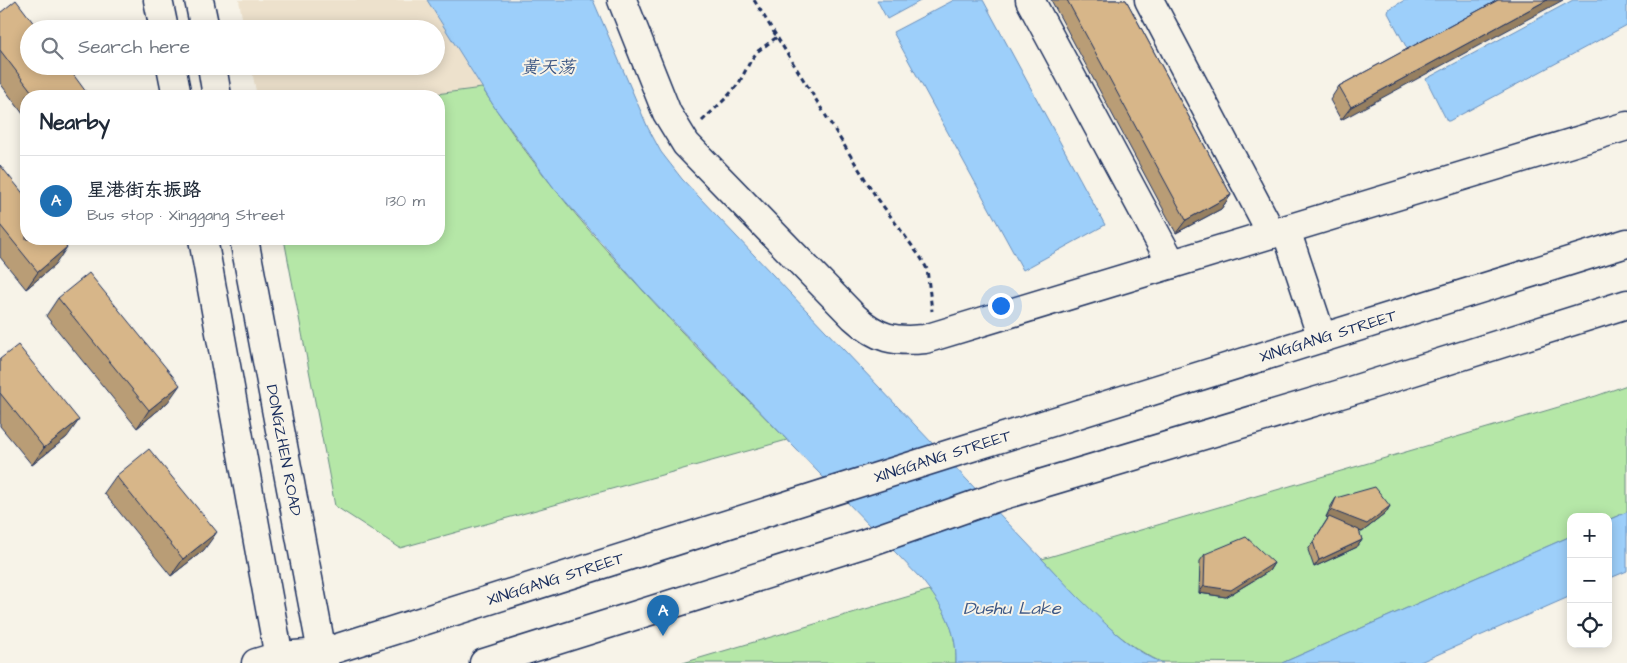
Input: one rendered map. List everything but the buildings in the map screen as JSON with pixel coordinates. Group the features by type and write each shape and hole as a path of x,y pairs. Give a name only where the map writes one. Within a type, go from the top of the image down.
{"main road":[{"path":"158,0 162,20"},
{"path":"199,0 202,20"},
{"path":"622,0 668,113 683,139 865,327 893,340 926,339 1627,126"},
{"path":"1030,0 1172,264"},
{"path":"1149,0 1279,232 1322,338"},
{"path":"172,75 175,90"},
{"path":"214,75 216,90"},
{"name":"XINGGANG STREET","path":"272,661 323,658 819,495 1627,243"},
{"path":"205,245 272,661"},
{"name":"DONGZHEN ROAD","path":"245,245 323,658"},
{"path":"484,663 866,544 1000,496 1344,393 1627,304"}],"path":[{"path":"754,0 874,195 915,248 927,269 935,336"},
{"path":"683,139 739,83 758,51 777,37"}],"shaded area":[{"path":"239,0 427,0 440,20 242,20"},
{"path":"445,29 482,88 445,93 445,90 256,90 253,75 445,75"}],"green space":[{"path":"482,88 514,136 586,227 665,314 787,440 400,548 335,506 285,245 445,245 445,93"},
{"path":"1627,385 1627,512 1612,518 1612,513 1567,513 1567,538 1282,663 1161,662 1144,653 1112,630 1082,602 1042,559 1596,396"},
{"path":"930,590 950,624 955,642 956,663 683,663"}],"water":[{"name":"黄天荡","path":"427,0 593,0 648,128 661,152 682,179 1077,596 1128,643 1163,663 956,663 954,639 947,618 922,580 641,288 554,188 495,108 445,29 445,20 440,20"},
{"path":"877,0 922,0 887,19"},
{"path":"954,0 983,0 1105,225 1023,270 893,32"},
{"path":"1405,0 1510,0 1409,52 1388,13 1389,9"},
{"path":"1573,0 1627,0 1627,25 1447,121 1426,79"},
{"path":"1627,512 1627,571 1612,577 1612,558 1612,518"},
{"path":"1567,538 1567,598 1418,663 1282,663"}],"place":[{"name":"星港街东振路","path":"663,636"}],"water label":[{"name":"Dushu Lake","path":"1012,608"}]}
